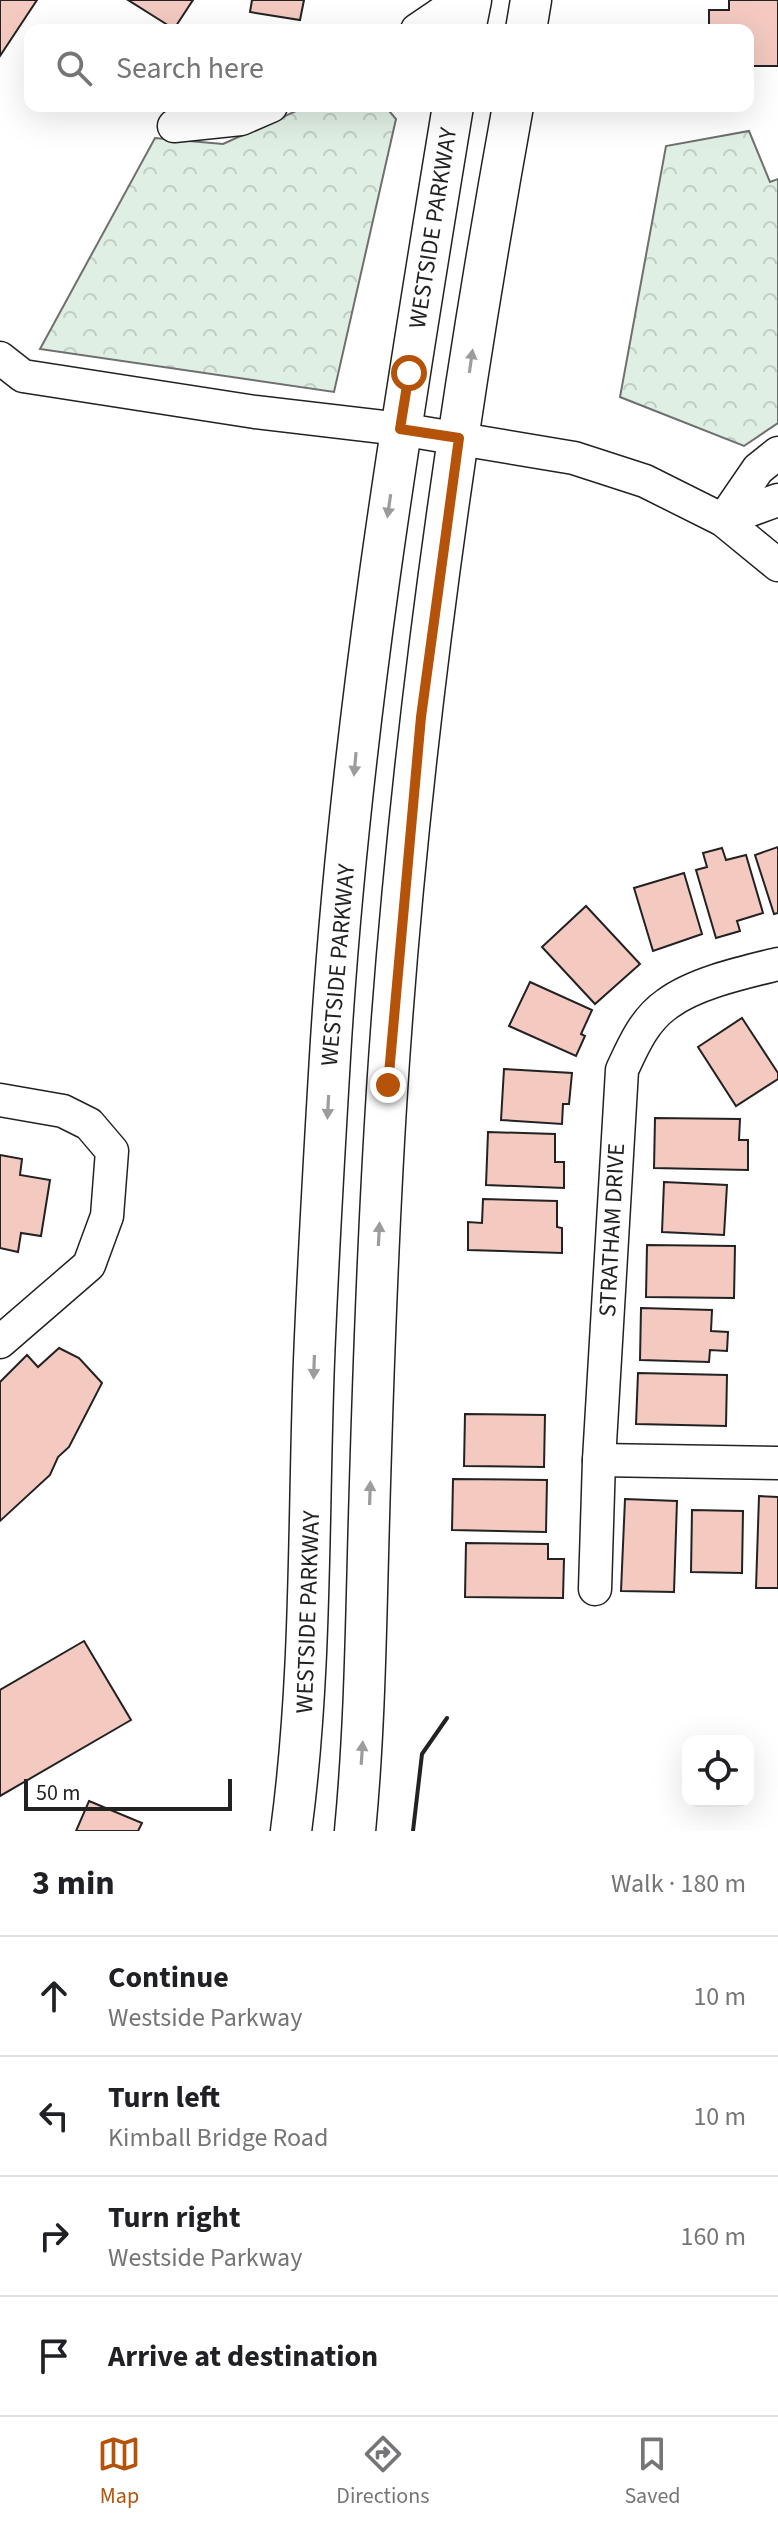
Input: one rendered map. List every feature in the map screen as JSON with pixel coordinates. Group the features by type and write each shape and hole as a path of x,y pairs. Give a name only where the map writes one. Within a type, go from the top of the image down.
{"main road":[{"path":"466,24 471,0"},
{"path":"527,24 531,0"},
{"name":"WESTSIDE PARKWAY","path":"291,1831 303,1736 311,1561 314,1363 331,1051 358,735 400,429 452,112"},
{"path":"355,1831 363,1747 376,1291 388,1085 421,717 459,438 512,112"}],"street":[{"path":"426,24 461,0"},
{"path":"174,126 241,119 257,112"},
{"path":"0,358 23,376 255,412 400,429 574,458 645,481 723,520 778,565"},
{"path":"723,520 758,469 778,453"},
{"path":"723,520 778,500"},
{"name":"STRATHAM DRIVE","path":"595,1589 599,1460 622,1070 647,1023 667,1003 699,988 778,964"},
{"path":"0,1100 63,1111 89,1124 112,1151 107,1216 89,1265 0,1342"},
{"path":"599,1460 778,1463"}],"green space":[{"path":"294,112 390,112 396,119 334,392 40,349 155,138 223,144"},
{"path":"749,131 770,182 778,179 778,423 744,446 620,397 666,146"}],"building":[{"path":"0,0 37,0 0,56"},
{"path":"128,0 193,0 177,24 166,24"},
{"path":"252,0 304,0 300,20 250,12"},
{"path":"729,0 778,0 778,66 754,66 754,24 709,24 709,10 729,10"},
{"path":"778,847 778,913 774,914 755,855"},
{"path":"722,848 726,860 746,855 763,913 737,921 740,931 716,938 696,870 707,867 703,853"},
{"path":"684,873 702,934 653,951 634,888"},
{"path":"586,906 640,964 595,1004 542,947"},
{"path":"530,982 592,1010 581,1034 585,1036 576,1056 509,1026"},
{"path":"742,1018 778,1073 778,1079 736,1106 698,1047"},
{"path":"504,1069 572,1073 569,1104 563,1104 562,1124 501,1120"},
{"path":"655,1118 740,1119 739,1140 748,1140 748,1170 654,1168"},
{"path":"488,1132 555,1134 555,1162 564,1162 564,1188 486,1185"},
{"path":"0,1155 22,1159 20,1175 50,1180 41,1236 21,1233 18,1252 0,1248"},
{"path":"664,1182 727,1185 724,1235 662,1232"},
{"path":"483,1199 557,1201 557,1227 562,1228 562,1253 468,1250 468,1222 482,1223"},
{"path":"647,1245 735,1246 734,1298 646,1297"},
{"path":"641,1308 712,1310 711,1331 728,1332 727,1351 710,1350 709,1362 640,1360"},
{"path":"59,1348 79,1358 102,1383 69,1447 58,1457 50,1475 0,1521 0,1382 27,1355 38,1367"},
{"path":"638,1373 727,1375 726,1426 636,1424"},
{"path":"465,1414 545,1415 544,1467 464,1466"},
{"path":"453,1479 547,1480 546,1532 452,1530"},
{"path":"759,1496 778,1497 778,1588 756,1588"},
{"path":"625,1499 677,1501 674,1592 621,1591"},
{"path":"692,1510 743,1511 742,1573 691,1572"},
{"path":"466,1543 548,1544 548,1559 564,1559 563,1598 465,1597"},
{"path":"84,1641 131,1720 0,1796 0,1690"},
{"path":"89,1801 142,1823 138,1831 76,1831"}],"wall":[{"path":"413,1831 422,1754 447,1718"}],"route":[{"path":"388,1085 421,717 459,438 400,429 409,373"}]}
